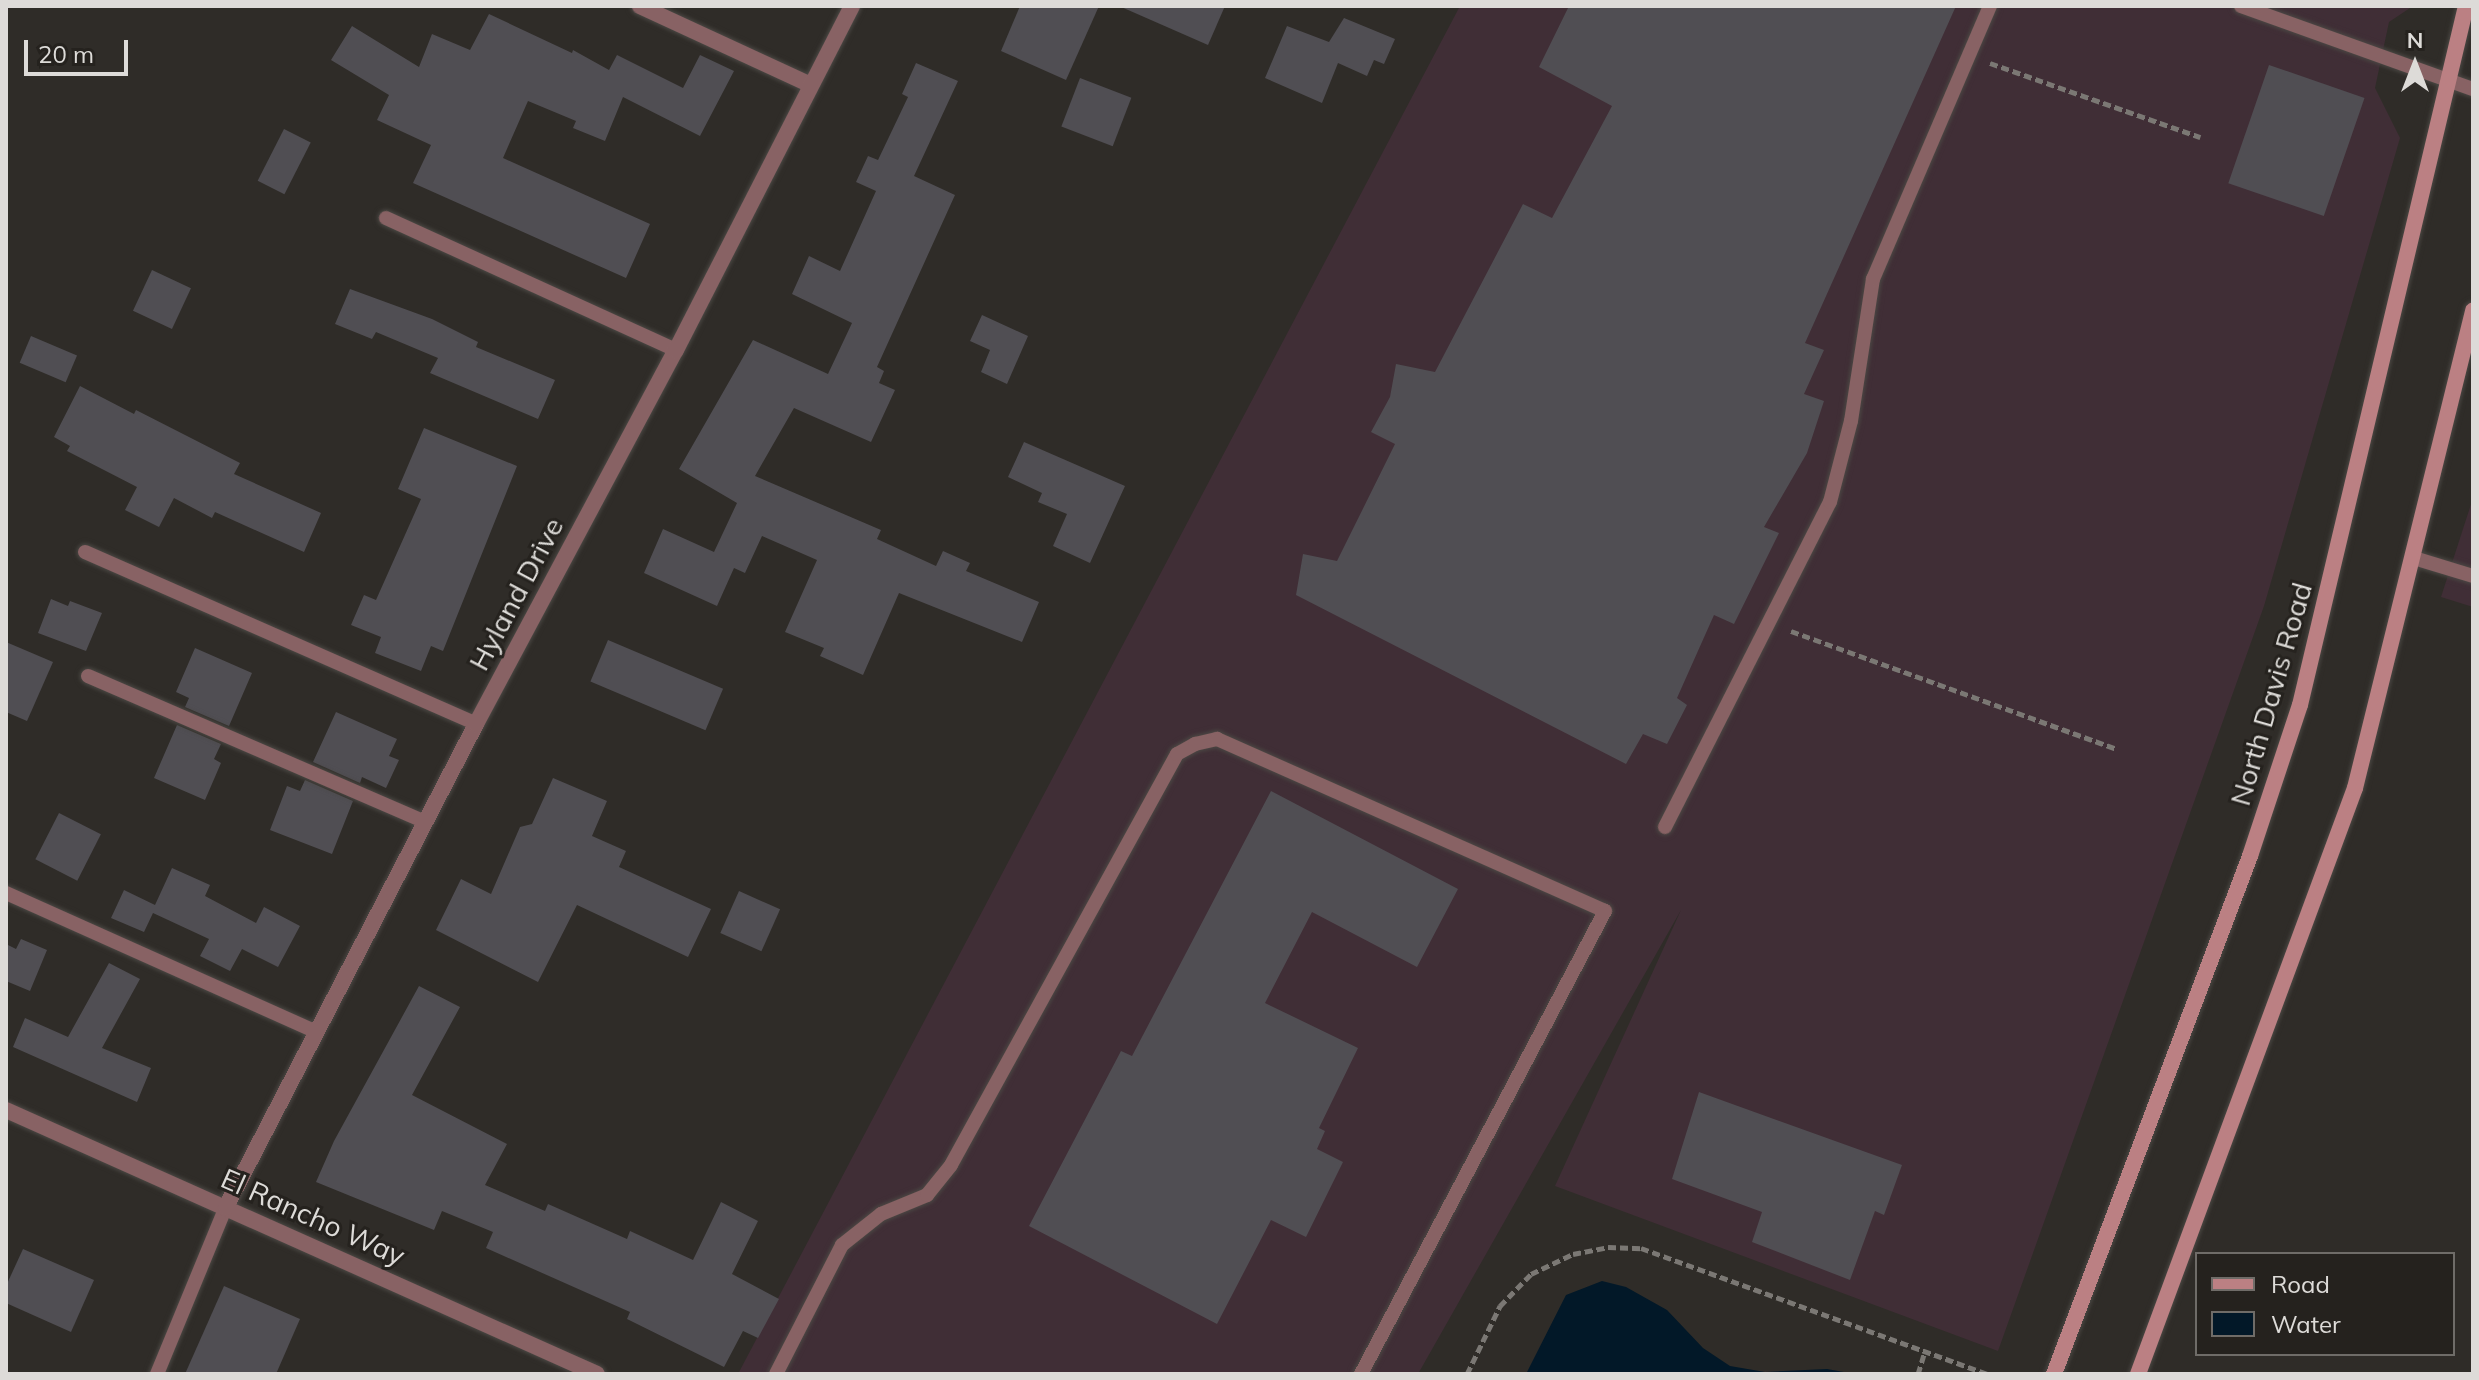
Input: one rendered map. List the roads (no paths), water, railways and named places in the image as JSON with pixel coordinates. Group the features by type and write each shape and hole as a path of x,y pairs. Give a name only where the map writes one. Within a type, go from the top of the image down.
{"main road":[{"name":"North Davis Road","path":"2054,1374 2250,856 2300,705 2466,6"},
{"path":"2138,1374 2355,788 2473,310"}],"street":[{"path":"640,6 811,85"},
{"name":"Hyland Drive","path":"226,1207 476,724 676,350 852,6"},
{"name":"El Rancho Way","path":"6,1110 597,1374"}],"lane":[{"path":"1665,827 1830,502 1851,421 1873,279 1990,6"},
{"path":"2241,6 2473,89"},
{"path":"386,218 676,350"},
{"path":"85,552 476,724"},
{"path":"2414,558 2473,576"},
{"path":"88,676 426,822"},
{"path":"776,1374 842,1245 881,1214 927,1195 951,1165 1177,754 1195,744 1217,739 1605,911 1361,1374"},
{"path":"6,893 317,1032"},
{"path":"157,1374 226,1207"}],"water":[{"path":"1602,1281 1626,1287 1667,1310 1703,1348 1730,1366 1765,1372 1827,1369 1855,1374 1526,1374 1566,1295"}]}
